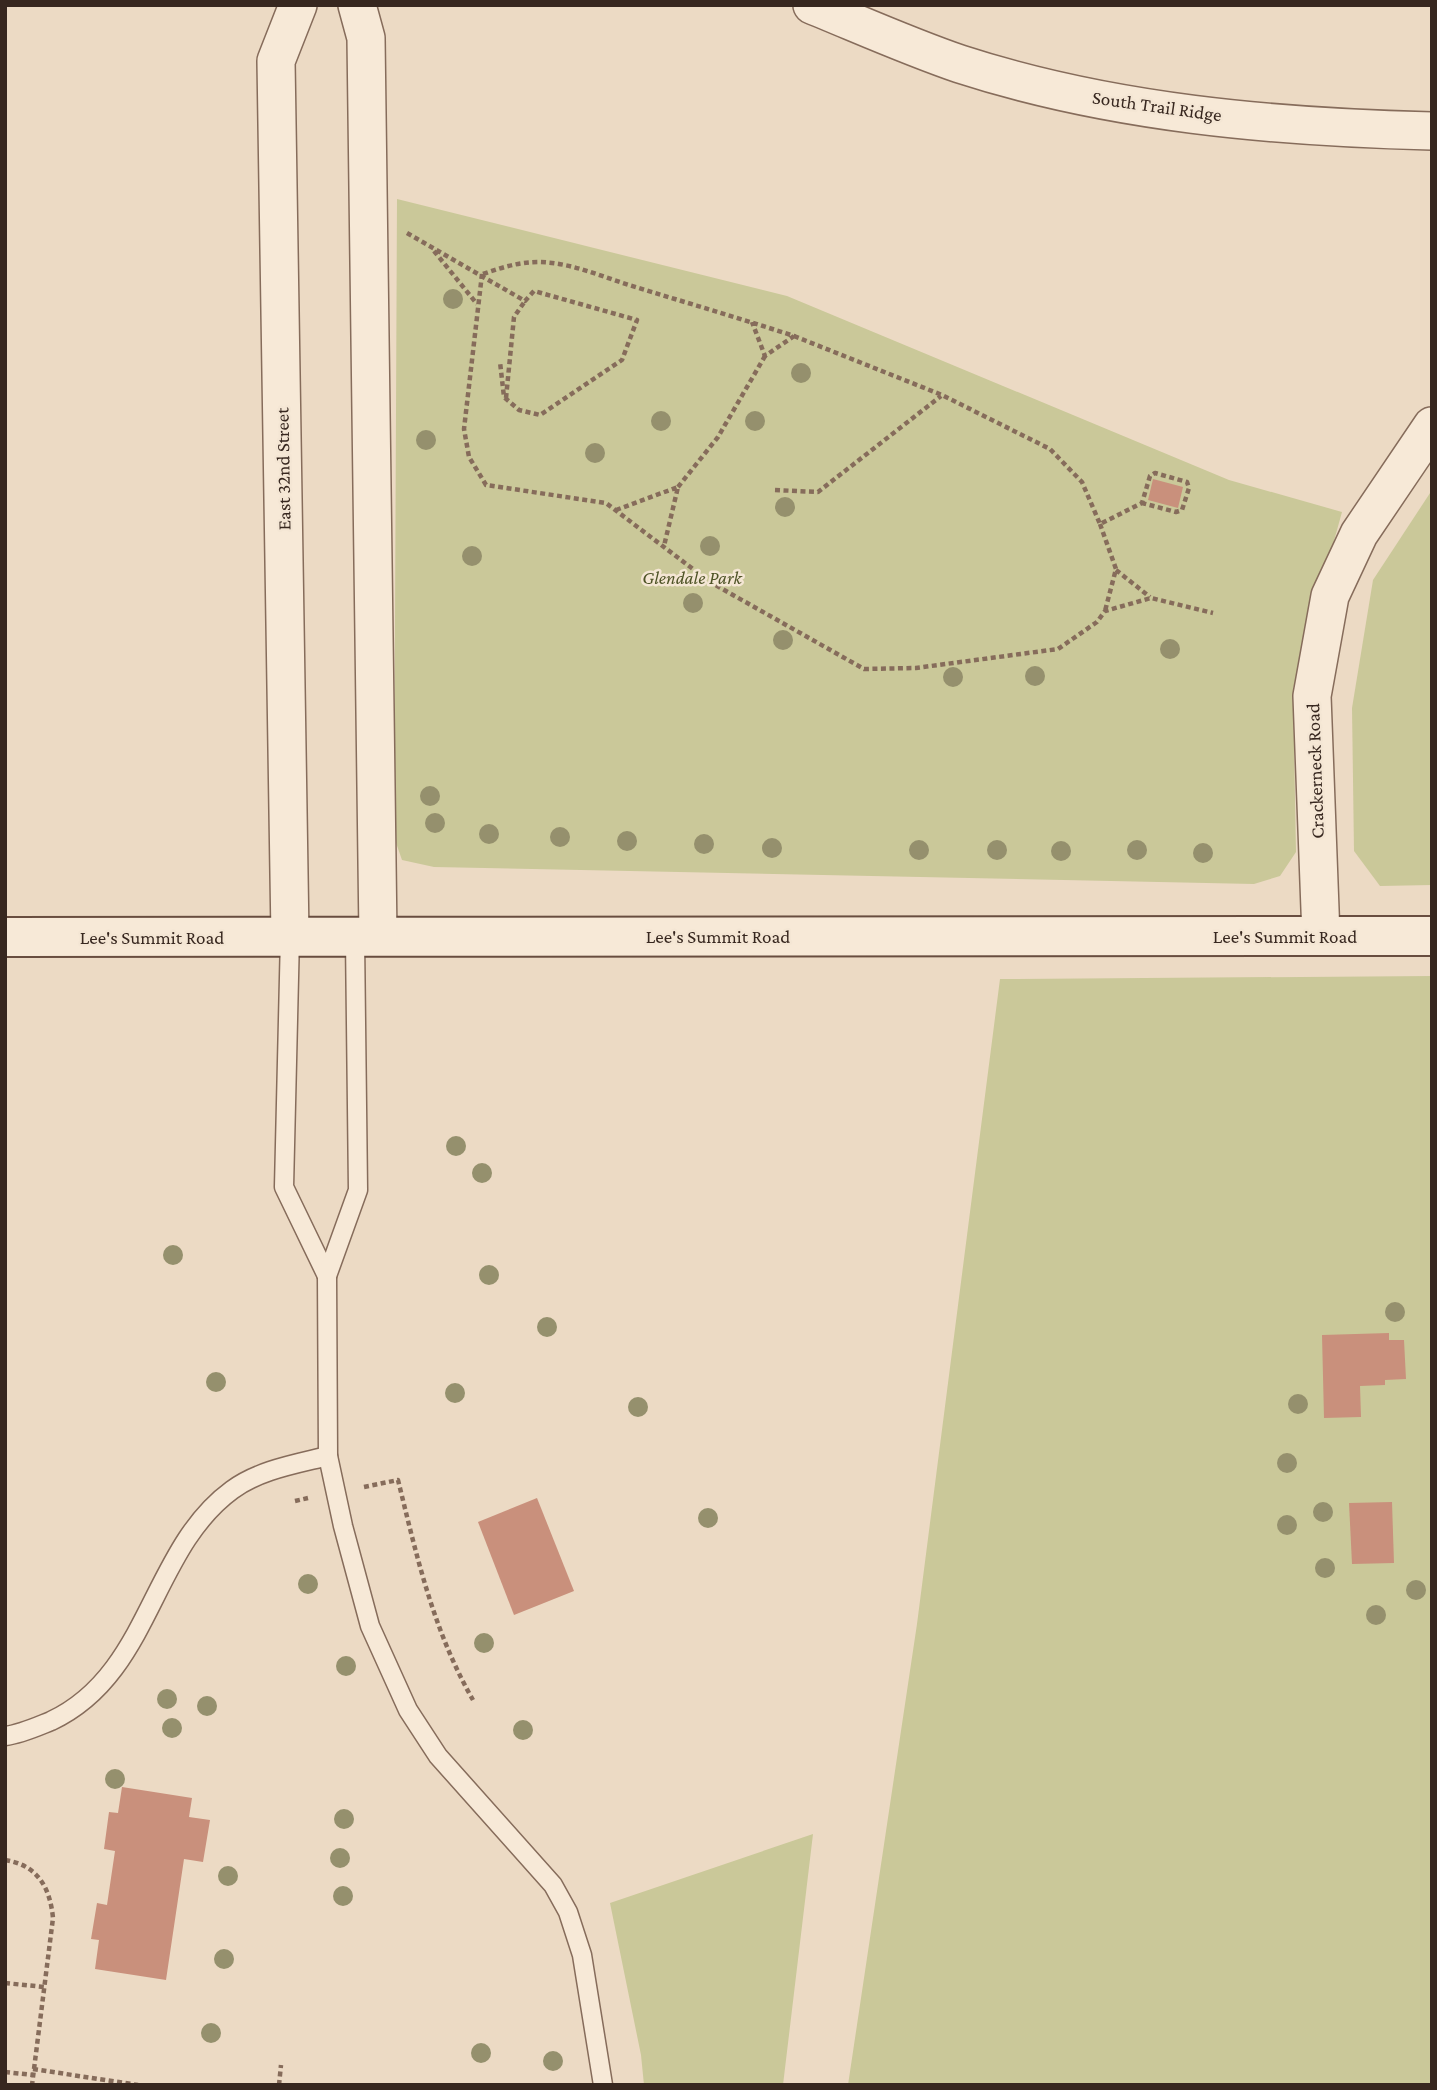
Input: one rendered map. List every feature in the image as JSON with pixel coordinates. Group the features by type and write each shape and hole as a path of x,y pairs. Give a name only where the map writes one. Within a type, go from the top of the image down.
{"main road":[{"name":"Lee's Summit Road","path":"5,937 1432,936"}],"street":[{"name":"East 32nd Street","path":"290,936 276,61 298,5"},
{"path":"357,5 366,38 369,223 367,938"},
{"name":"South Trail Ridge","path":"812,5 960,64 1110,102 1320,128 1432,131"},
{"name":"Crackerneck Road","path":"1321,936 1312,696 1330,596 1359,534 1432,426"}],"lane":[{"path":"290,936 284,1187 327,1276"},
{"path":"367,938 358,1190 327,1276 328,1456 335,1493 370,1626 408,1710 438,1756 553,1885 568,1912 582,1955 603,2085"},
{"path":"5,1736 59,1717 85,1702 107,1679 151,1609 167,1574 212,1507 233,1489 260,1475 328,1456"}],"path":[{"path":"369,223 397,228 482,274 524,301"},
{"path":"431,247 478,304"},
{"path":"482,274 513,263 542,262 591,271 794,336 942,395 1050,449 1082,482 1116,569 1151,598 1213,614"},
{"path":"482,274 464,429 469,457 485,485 606,503 710,582 761,614 864,669 916,667 1058,649 1097,622 1105,611 1116,569"},
{"path":"500,362 506,399 519,410 540,415 622,360 637,320 534,291 514,317 506,399"},
{"path":"752,322 765,356"},
{"path":"664,546 678,487 718,437 765,356 794,336"},
{"path":"775,490 818,492 942,395"},
{"path":"1100,524 1142,503 1176,512 1182,510 1189,488 1186,482 1155,473 1150,476 1142,503"},
{"path":"615,510 678,487"},
{"path":"1105,611 1151,598"},
{"path":"295,1501 398,1480 430,1609 444,1646 472,1700"},
{"path":"5,1860 34,1872 50,1896 52,1918 32,2085"},
{"path":"5,1983 44,1987"},
{"path":"279,2085 281,2066"},
{"path":"5,2072 33,2072 138,2085"}],"green space":[{"name":"Glendale Park","path":"397,199 787,296 1229,480 1342,512 1293,689 1296,852 1280,876 1254,884 434,867 402,860 394,837"},
{"path":"1432,490 1432,885 1380,886 1354,851 1352,708 1373,580"},
{"path":"1432,976 1432,2085 848,2085 917,1624 1000,979"},
{"path":"813,1834 783,2085 644,2085 641,2055 610,1903"}],"building":[{"path":"1153,479 1183,487 1178,508 1148,500"},
{"path":"1389,1333 1389,1340 1404,1340 1406,1379 1385,1380 1385,1385 1360,1386 1361,1417 1324,1418 1322,1335"},
{"path":"537,1498 574,1591 514,1615 478,1522"},
{"path":"1392,1502 1394,1563 1352,1564 1349,1503"},
{"path":"122,1787 192,1798 189,1817 210,1820 203,1862 184,1859 166,1980 95,1969 99,1940 91,1939 97,1903 107,1905 115,1851 104,1849 109,1812 118,1813"}]}
